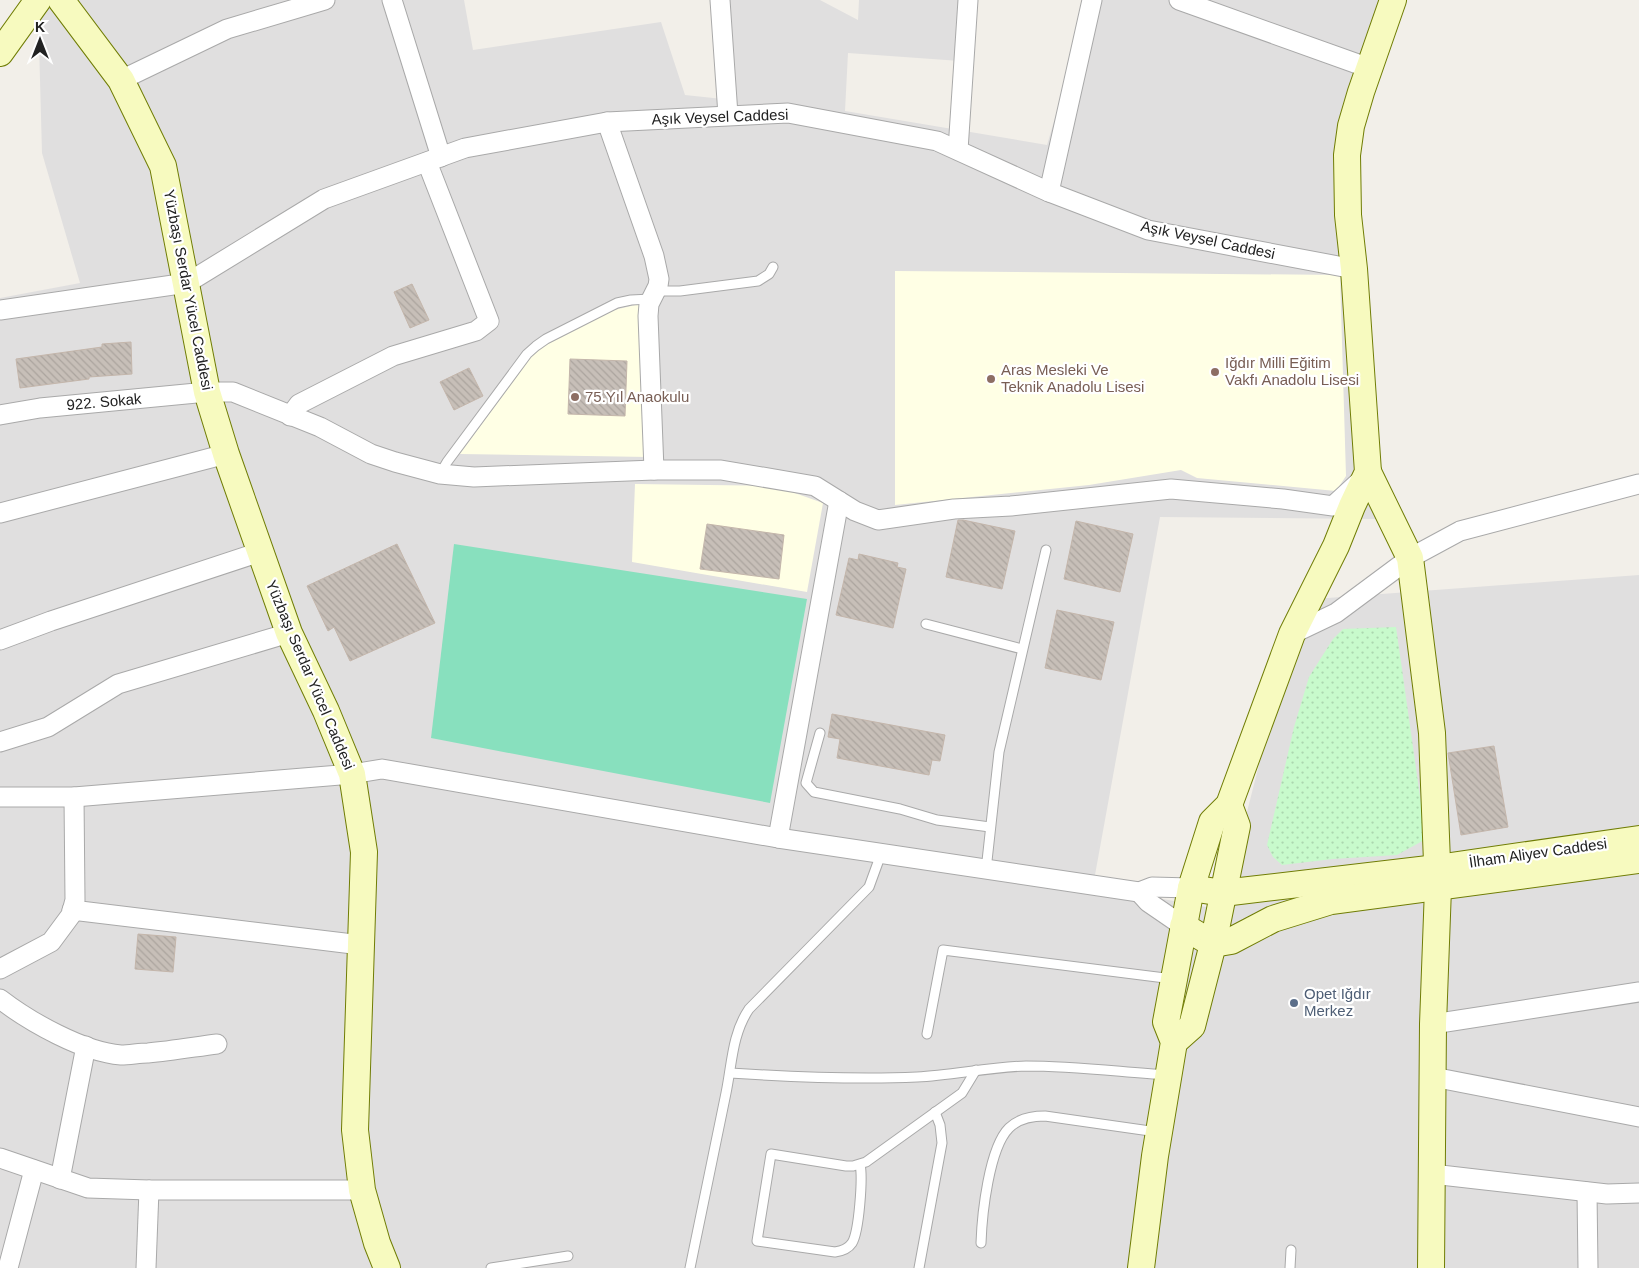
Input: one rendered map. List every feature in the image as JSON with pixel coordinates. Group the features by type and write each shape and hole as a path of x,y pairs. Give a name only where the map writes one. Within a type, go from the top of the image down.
{"street":[{"path":"0,53 38,0"},
{"name":"Yüzbaşı Serdar Yücel Caddesi","path":"61,0 120,80 163,166 207,392 226,454 290,633 326,711 352,774 364,852 355,1130 362,1190 377,1243 388,1268"},
{"path":"120,80 227,29 325,0"},
{"path":"290,416 299,404 393,356 476,332 489,322 434,159 392,0"},
{"path":"720,0 728,116"},
{"path":"958,150 968,0"},
{"path":"1049,192 1092,0"},
{"path":"1178,0 1369,68"},
{"path":"1393,0 1351,126 1347,155 1348,215 1354,269 1368,472 1410,558 1432,734 1438,878 1433,1024 1431,1268"},
{"name":"Aşık Veysel Caddesi","path":"186,283 324,199 465,148 607,122 788,113 937,141 1049,192 1148,230 1354,269"},
{"path":"607,122 654,256 659,279 658,286 649,304 648,316 654,470"},
{"path":"0,310 186,283"},
{"name":"922. Sokak","path":"0,415 40,408 207,392 233,392 320,428 371,454 440,474 474,476 654,470 720,470 815,486 855,511 878,520 954,509 1011,506 1171,490 1283,499 1333,506 1368,472"},
{"path":"0,513 226,454"},
{"path":"1141,1268 1159,1132 1174,1042 1166,1022 1191,888 1212,822 1229,805 1292,634 1336,546 1368,472"},
{"path":"1292,634 1336,613 1410,558 1460,531 1639,484"},
{"path":"778,838 839,501"},
{"path":"0,640 51,621 260,552"},
{"path":"0,742 48,727 118,684 290,633"},
{"path":"0,797 74,797 352,774 382,769 778,838 1139,892 1152,887 1191,888 1223,893 1438,878"},
{"path":"0,969 51,942 70,915 75,900 74,797"},
{"path":"1174,1042 1192,1026 1213,944 1237,826 1229,805"},
{"name":"İlham Aliyev Caddesi","path":"1438,878 1639,838"},
{"name":"İlham Aliyev Caddesi","path":"1438,878 1639,860"},
{"path":"1139,892 1148,902 1213,944 1231,941 1273,919 1331,901 1438,878"},
{"path":"72,910 361,945"},
{"path":"1433,1024 1639,992"},
{"path":"0,999 14,1010 50,1031 95,1051 122,1055 217,1044"},
{"path":"60,1179 86,1046"},
{"path":"1433,1078 1639,1117"},
{"path":"0,1158 88,1188 149,1190 362,1190"},
{"path":"8,1268 34,1170"},
{"path":"1432,1174 1607,1194 1639,1193"},
{"path":"146,1268 149,1190"},
{"path":"1587,1192 1588,1268"}],"lane":[{"path":"440,474 527,354 546,339 610,305 653,295 758,281 769,274 773,267"},
{"path":"986,870 999,752 1046,550"},
{"path":"926,624 1022,649"},
{"path":"820,733 806,782 814,792 900,810 937,820 990,827"},
{"path":"690,1268 737,1032 742,1019 749,1009 869,887 881,854"},
{"path":"927,1034 944,950 1173,979"},
{"path":"730,1073 834,1078 881,1078 952,1074 1025,1066 1168,1076"},
{"path":"860,1164 862,1191 854,1241 848,1249 836,1252 757,1241 771,1154 846,1166 871,1160 962,1093 976,1070"},
{"path":"919,1268 942,1143 940,1125 935,1112"},
{"path":"981,1243 985,1195 990,1172 1005,1133 1015,1123 1029,1117 1045,1116 1159,1132"},
{"path":"1290,1250 1290,1268"},
{"path":"492,1268 568,1256"}],"shaded area":[{"path":"52,0 464,0 473,50 661,22 685,95 732,100 721,0 820,0 858,20 859,0 968,0 960,61 848,53 845,111 1047,145 1090,0 1392,0 1353,146 1377,519 1160,517 1093,886 1222,910 1301,600 1639,575 1639,1268 0,1268 0,298 80,283 42,153 38,7"},
{"path":"895,271 1340,275 1346,476 1336,491 1197,478 1181,470 1089,485 895,505"},
{"name":"75.Yıl Anaokulu","path":"648,302 649,457 460,454 544,339 610,311"},
{"path":"635,484 775,486 823,503 807,592 632,562"}],"green space":[{"path":"454,544 807,599 770,803 431,738"},
{"path":"1396,627 1426,839 1397,855 1333,859 1282,865 1273,857 1267,845 1294,727 1309,677 1333,639 1343,629"}],"building":[{"path":"412,284 429,320 410,328 394,292"},
{"path":"131,342 132,374 89,377 89,379 20,388 16,359 102,347 102,344"},
{"path":"570,359 627,361 625,416 568,414"},
{"path":"469,368 483,396 454,410 440,382"},
{"path":"958,520 1015,531 1002,589 946,577"},
{"path":"1076,521 1133,534 1120,592 1064,579"},
{"path":"707,524 784,535 779,579 700,569"},
{"path":"397,544 435,623 350,661 334,627 328,631 307,586"},
{"path":"859,554 898,563 897,567 906,569 893,628 836,615 849,558 858,560"},
{"path":"1057,610 1114,622 1101,680 1045,668"},
{"path":"832,714 945,735 940,761 932,760 929,775 837,758 840,739 828,737"},
{"path":"1494,746 1508,827 1461,835 1448,753"},
{"path":"138,934 176,937 173,972 135,969"}],"place":[{"name":"Iğdır Milli Eğitim Vakfı Anadolu Lisesi","path":"1215,372"},
{"name":"Aras Mesleki Ve Teknik Anadolu Lisesi","path":"991,379"},
{"name":"75.Yıl Anaokulu","path":"575,397"},
{"name":"Opet Iğdır Merkez","path":"1294,1003"}]}
